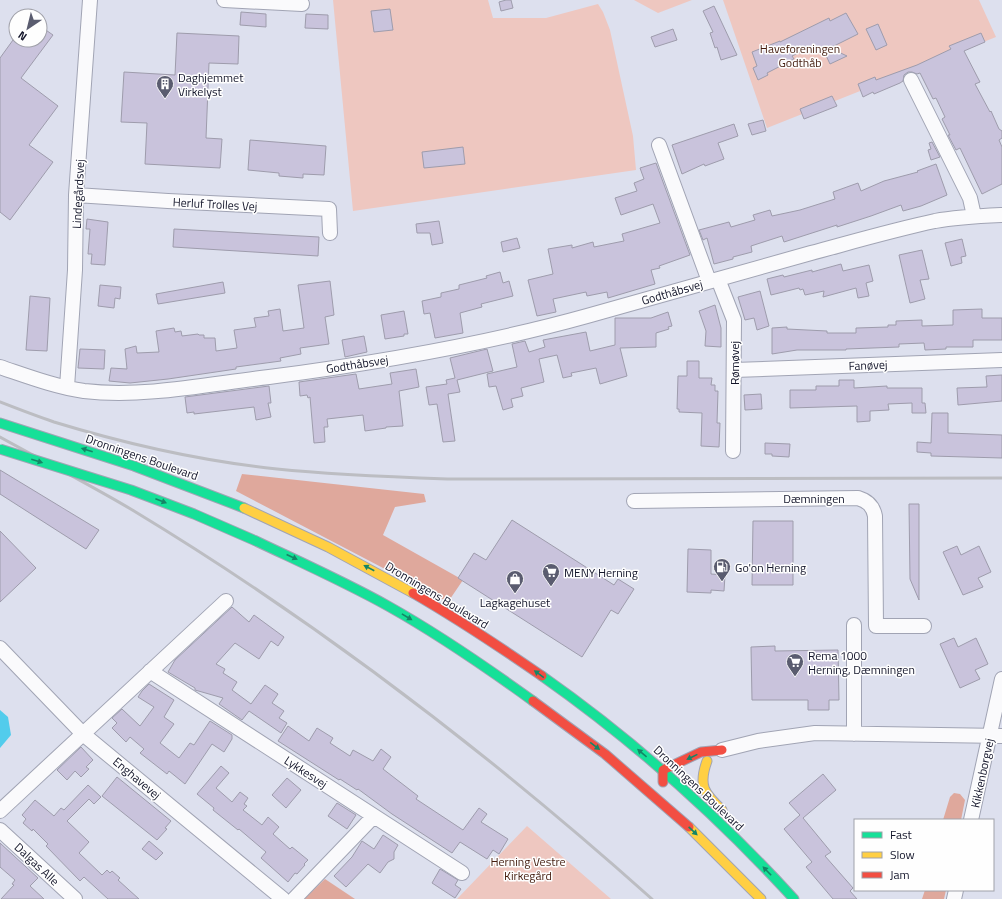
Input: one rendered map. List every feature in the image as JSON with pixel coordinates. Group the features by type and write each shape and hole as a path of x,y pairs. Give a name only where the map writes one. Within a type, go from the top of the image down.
{"main road":[{"name":"Dronningens Boulevard","path":"0,423 137,467 267,518 340,552 456,618 580,703 663,770 677,778 794,899"},
{"path":"0,449 131,490 194,514 328,574 388,606 512,685 612,758 649,790 724,860 762,899"},
{"path":"566,724 592,732"},
{"path":"659,780 663,770 701,752 722,750"},
{"path":"694,769 722,750"},
{"path":"707,761 701,780 703,787 708,796 728,816"},
{"path":"659,780 677,778"},
{"path":"659,780 668,792"},
{"path":"739,826 744,846"}],"street":[{"name":"Lindegårdsvej","path":"67,387 75,270 76,195 90,0"},
{"path":"224,0 302,4"},
{"path":"911,80 970,198 974,216"},
{"name":"Godthåbsvej","path":"659,145 714,280"},
{"name":"Herluf Trolles Vej","path":"76,195 168,202 329,209 330,233"},
{"name":"Godthåbsvej","path":"0,367 84,391 123,393 180,388 291,374 410,356 490,340 562,322 894,231 936,221 974,216 1002,215"},
{"name":"Rømøvej","path":"714,280 734,320 733,451"},
{"name":"Fanøvej","path":"734,370 1002,360"},
{"name":"Dæmningen","path":"634,501 804,498 858,498 865,500 874,510 875,516 877,626 924,626"},
{"path":"0,811 226,601"},
{"path":"854,625 854,734"},
{"name":"Enghavevej","path":"0,648 83,734 283,899"},
{"name":"Lykkesvej","path":"150,671 462,873"},
{"name":"Kikkenborgvej","path":"971,819 996,736 1002,679"},
{"path":"722,750 752,742 815,733 996,736"},
{"path":"294,899 374,816"},
{"name":"Dalgas Alle","path":"0,830 75,899"}],"green space":[{"path":"333,0 488,0 493,18 546,18 598,4 610,30 633,136 636,170 353,211"},
{"path":"634,0 692,0 658,13"},
{"name":"Haveforeningen Godthåb","path":"723,0 979,0 996,37 767,128"},
{"name":"Herning Vestre Kirkegård","path":"527,826 611,899 457,899"}],"shaded area":[{"path":"242,474 424,494 426,502 395,507 383,535 463,580 448,602 236,491"},
{"path":"954,793 960,794 965,800 961,819 943,819 950,797"},
{"path":"325,879 355,899 304,899"},
{"path":"925,891 946,891 944,899 922,899"}],"water":[{"path":"0,710 8,717 11,735 0,748"}],"building":[{"path":"511,0 513,8 501,11 499,2"},
{"path":"714,6 737,55 721,60 717,47 715,48 710,33 713,32 703,11"},
{"path":"390,9 393,30 374,32 371,11"},
{"path":"241,12 266,14 266,27 240,25"},
{"path":"846,13 858,34 830,48 847,56 830,64 822,47 814,51 811,47 792,56 794,59 767,73 768,75 758,80 753,68 757,66 752,52 780,42 829,18 830,21"},
{"path":"306,14 328,15 328,29 305,28"},
{"path":"878,24 887,45 876,50 866,29"},
{"path":"673,29 677,40 655,47 651,37"},
{"path":"48,32 53,35 48,42"},
{"name":"Daghjemmet Virkelyst","path":"177,33 239,36 238,64 209,63 206,138 222,139 220,168 145,164 147,123 121,122 124,72 175,75"},
{"path":"981,33 985,42 964,51 980,82 975,84 990,112 991,111 999,129 1002,131 1002,138 999,140 1002,147 1002,184 982,194 960,148 956,150 948,135 950,135 942,119 945,117 936,98 933,99 920,73 917,74 908,72 904,75 903,81 900,83 863,97 858,84 875,77 876,80 917,65 951,49 949,46"},
{"path":"8,47 43,48 21,78 58,106 29,145 53,162 10,220 0,212 0,58"},
{"path":"832,96 837,106 804,119 800,109"},
{"path":"763,120 766,131 752,135 748,124"},
{"path":"734,124 738,136 718,143 724,159 705,166 704,164 682,174 672,145"},
{"path":"250,140 326,146 324,175 303,174 303,178 279,176 279,173 248,170"},
{"path":"932,142 940,157 931,160 928,150 931,149 929,143"},
{"path":"463,147 465,164 424,168 422,152"},
{"path":"656,163 690,255 659,266 660,268 651,270 655,284 608,298 607,292 587,296 586,292 553,299 556,312 537,316 528,280 553,274 548,249 572,245 572,248 593,242 594,247 624,241 622,234 660,223 653,204 621,215 615,198 637,191 634,183 644,179 640,168"},
{"path":"936,164 947,195 921,206 903,211 901,205 837,227 837,225 784,242 782,236 751,246 752,252 733,257 733,259 714,264 707,238 703,240 699,230 729,222 731,227 755,220 753,215 770,210 772,216 800,210 835,199 833,192 858,183 861,191 884,181 918,172 917,171"},
{"path":"87,219 108,222 105,265 91,264 92,254 88,254 90,229 86,229"},
{"path":"439,221 443,243 432,245 430,233 417,233 416,224"},
{"path":"174,229 319,237 318,256 173,247"},
{"path":"517,238 520,248 503,252 501,242"},
{"path":"962,239 966,256 961,257 962,263 951,266 945,243"},
{"path":"922,250 929,279 920,280 925,299 910,303 899,255"},
{"path":"841,264 843,271 869,265 873,281 866,283 869,296 858,298 856,288 823,297 824,291 805,295 803,289 800,290 799,288 771,295 767,279 783,275 784,277 812,270 812,272"},
{"path":"500,272 503,283 509,281 513,296 481,304 482,307 460,313 463,333 435,338 430,313 424,314 422,301 441,297 441,293 459,289 459,285 487,278 486,276"},
{"path":"330,281 334,315 325,317 329,344 300,348 301,354 280,358 281,361 236,367 236,369 130,383 109,381 111,368 127,369 125,349 136,346 137,353 159,352 156,331 174,328 175,332 181,331 182,336 198,334 204,335 204,338 215,338 216,351 237,348 234,330 256,327 254,318 269,316 268,311 280,309 283,331 304,328 298,285"},
{"path":"223,282 225,293 158,304 156,294"},
{"path":"100,285 121,287 120,299 115,298 114,308 98,306"},
{"path":"760,291 769,326 757,330 754,318 745,320 738,297"},
{"path":"30,296 50,298 47,351 26,350"},
{"path":"715,305 721,328 721,347 705,346 706,331 699,311"},
{"path":"982,309 982,318 1002,318 1002,340 973,340 973,347 946,347 946,349 925,350 924,343 899,344 899,347 846,350 797,350 772,354 772,328 787,327 787,329 827,331 827,333 856,333 856,328 888,327 888,325 896,325 896,321 922,320 922,326 953,325 953,310"},
{"path":"404,311 408,334 385,339 381,315"},
{"path":"668,312 672,326 668,327 669,329 656,333 656,347 620,348 627,376 600,384 596,368 571,373 572,376 563,378 557,355 539,359 544,382 521,388 523,396 511,399 513,407 503,410 496,386 489,387 487,374 517,367 512,344 525,341 529,352 545,347 543,340 586,332 590,351 615,345 615,318 651,318"},
{"path":"364,336 367,352 345,357 342,340"},
{"path":"80,349 105,350 104,369 78,368"},
{"path":"487,349 493,371 457,380 460,392 448,394 455,441 443,442 437,404 429,405 426,387 447,384 446,380 455,378 450,358"},
{"path":"687,361 699,361 699,378 712,378 711,385 715,385 715,391 718,391 717,423 720,423 719,447 701,446 702,413 679,412 679,409 677,409 678,376 687,376"},
{"path":"416,369 419,387 399,391 403,426 386,427 365,431 363,415 327,419 328,427 324,427 325,442 314,443 310,397 308,398 307,395 300,396 299,382 356,374 359,389 392,384 390,373"},
{"path":"1002,375 1002,401 958,405 957,388 987,387 986,376"},
{"path":"839,380 854,380 854,388 887,386 887,388 922,388 922,403 925,403 926,413 912,413 912,403 888,404 889,410 870,411 870,421 857,422 857,406 790,408 790,390 816,390 816,386 839,386"},
{"path":"269,386 271,403 268,403 271,417 256,420 254,407 194,414 194,412 187,413 185,397"},
{"path":"761,394 762,409 745,410 744,395"},
{"path":"932,413 948,413 948,433 1002,435 1002,458 931,456 931,453 917,452 917,442 931,443"},
{"path":"765,443 790,444 789,457 765,454"},
{"path":"0,470 99,530 86,549 0,494"},
{"path":"909,504 919,504 919,600 910,579"},
{"name":"MENY Herning","path":"512,520 614,585 618,579 634,589 618,614 611,610 582,657 458,578 474,553 486,560"},
{"path":"753,521 793,521 793,585 752,585"},
{"path":"0,531 36,568 0,602"},
{"path":"957,546 961,555 979,546 991,572 978,578 983,587 963,595 943,552"},
{"path":"688,549 711,550 711,574 725,575 724,591 711,590 711,593 687,592"},
{"path":"232,607 249,622 254,615 284,637 278,646 271,641 259,659 235,643 216,664 225,669 223,673 237,682 232,690 251,704 265,685 278,694 272,703 284,711 279,718 287,723 281,733 249,711 242,720 219,704 223,698 195,690 195,688 168,672 175,660"},
{"path":"954,638 958,647 976,638 988,664 975,670 980,679 960,688 940,644"},
{"name":"Rema 1000 Herning, Dæmningen","path":"775,646 775,651 838,650 839,700 829,700 829,710 808,710 808,700 752,700 751,647"},
{"path":"149,684 174,700 164,717 174,724 160,743 179,758 190,743 194,745 210,721 232,735 232,739 224,752 212,744 185,784 169,771 167,774 140,753 144,749 130,737 126,742 112,728 117,723 112,718 122,709 140,726 154,707 138,697"},
{"path":"288,726 309,741 317,728 333,738 330,743 350,756 353,750 373,761 381,749 391,757 383,769 418,796 416,799 463,830 479,808 487,814 481,822 508,839 499,854 493,850 487,859 460,842 452,853 392,814 358,789 357,790 340,779 339,780 278,741"},
{"path":"81,747 93,760 86,767 89,769 81,777 75,771 67,780 57,770"},
{"path":"221,766 229,773 216,788 232,802 240,792 248,798 244,804 247,806 243,810 262,825 268,817 279,827 273,834 290,849 292,847 308,860 297,874 295,873 288,882 261,858 266,852 239,829 238,830 213,810 214,808 197,794"},
{"path":"823,774 836,790 803,818 831,852 825,856 853,888 850,891 857,899 833,899 806,867 812,862 784,829 800,815 789,803"},
{"path":"117,777 171,821 165,828 167,829 157,840 102,796"},
{"path":"287,778 301,790 286,808 272,795"},
{"path":"88,785 101,797 94,804 89,799 67,821 89,842 79,853 102,875 107,870 110,873 112,871 120,878 118,880 139,899 108,899 84,877 80,881 46,846 48,844 33,829 32,831 23,823 26,819 22,815 35,800 54,816 61,808 64,810"},
{"path":"337,803 356,815 347,829 328,816"},
{"path":"383,835 398,845 394,852 394,859 388,862 380,873 368,864 346,887 334,876 352,857 362,841 374,849"},
{"path":"149,841 163,853 156,860 142,849"},
{"path":"0,843 38,878 30,886 44,899 1,899 14,885 12,884 15,880 0,867"},
{"path":"440,869 458,880 455,885 461,889 455,898 432,883"}],"railway":[{"path":"0,402 54,422 109,438 164,451 249,466 320,473 449,479 1002,478"},
{"path":"0,437 134,511 203,554 337,645 466,742 529,793 652,899"}],"traffic: fast":[{"path":"0,423 134,466 244,508"},
{"path":"0,449 131,490 194,514 256,541"},
{"path":"256,541 322,572 388,606 462,651 533,701"},
{"path":"542,676 609,726 674,781 736,839 794,899"}],"traffic: slow":[{"path":"244,508 328,547 413,593"},
{"path":"707,761 703,777 704,788 711,799 722,810"},
{"path":"689,827 761,899"}],"traffic: jam":[{"path":"413,593 479,633 542,676"},
{"path":"533,701 605,754 689,827"},
{"path":"663,782 663,770 701,752 722,750"}],"place":[{"name":"Daghjemmet Virkelyst","path":"165,99"},
{"name":"Go'on Herning","path":"722,582"},
{"name":"MENY Herning","path":"551,587"},
{"name":"Lagkagehuset","path":"515,594"},
{"name":"Rema 1000 Herning, Dæmningen","path":"795,677"}]}
